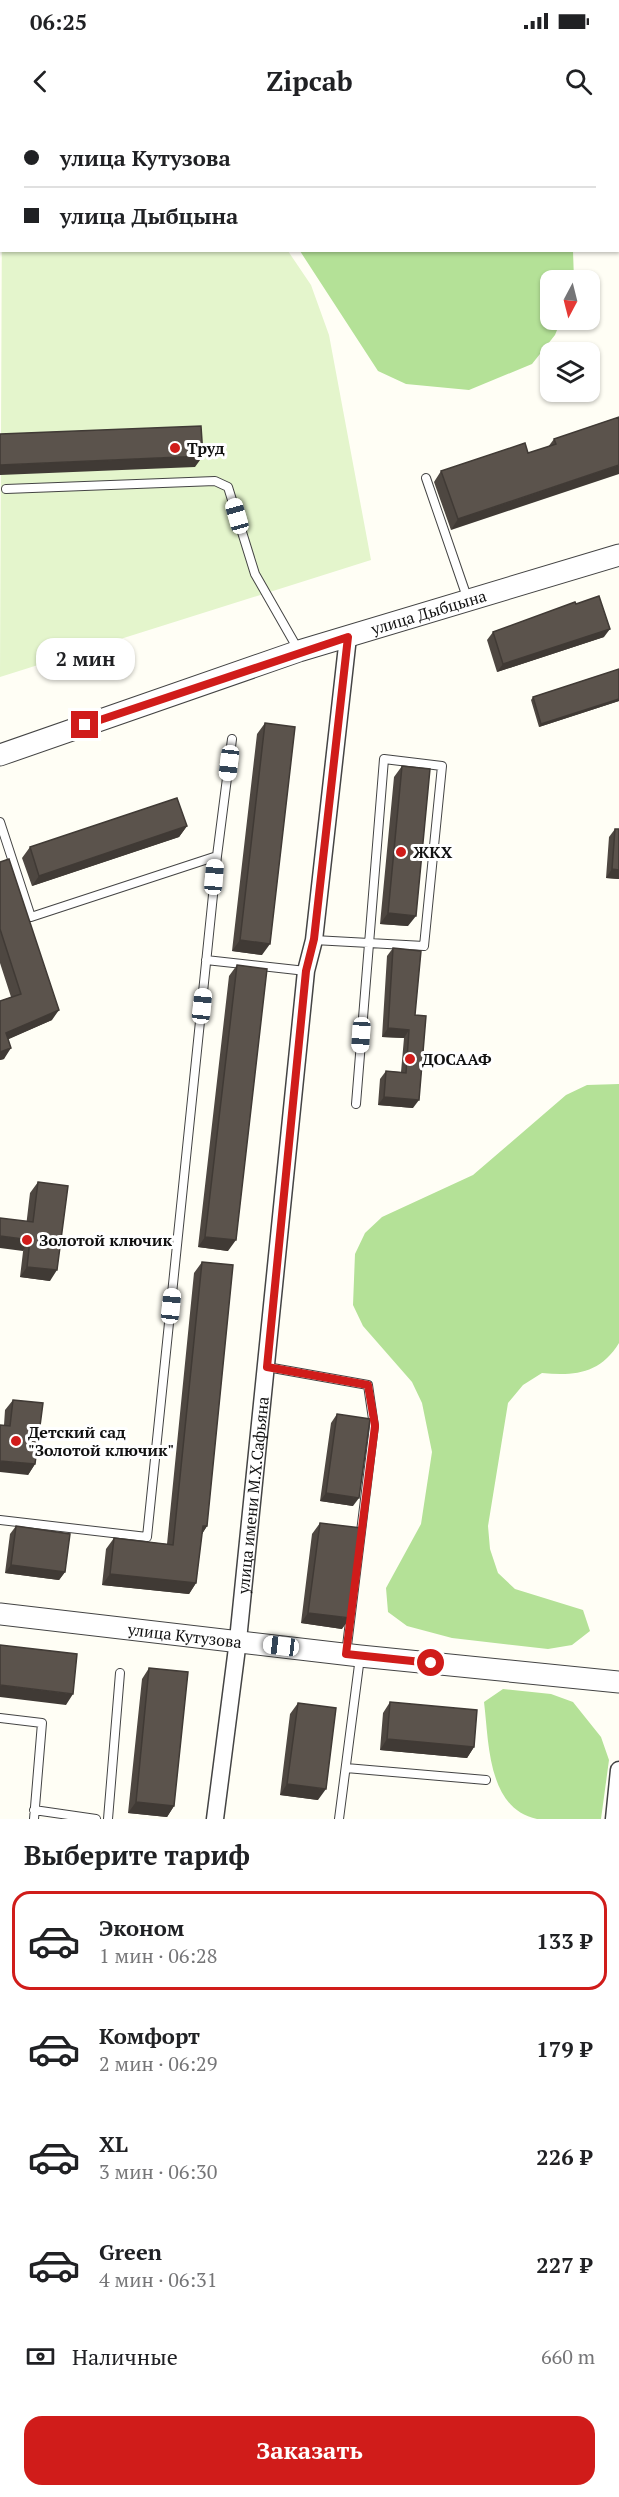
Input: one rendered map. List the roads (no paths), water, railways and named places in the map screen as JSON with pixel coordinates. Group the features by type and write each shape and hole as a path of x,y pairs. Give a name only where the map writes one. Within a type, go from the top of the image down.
{"street":[{"name":"улица Дыбцына","path":"0,755 299,651 619,555"},
{"name":"улица имени М.Х.Сафьяна","path":"215,1819 238,1640 306,971 314,939 348,637"},
{"name":"улица Кутузова","path":"0,1614 353,1655 619,1682"},
{"path":"614,1819 619,1770"}],"lane":[{"path":"426,478 468,600"},
{"path":"6,489 215,481 223,483 228,486 255,574 299,651"},
{"path":"0,1520 147,1537 216,856 232,739"},
{"path":"314,939 368,942 424,946 442,766 384,759 368,942 356,1104"},
{"path":"0,822 31,917 216,856"},
{"path":"206,960 306,971"},
{"path":"267,1367 368,1385 375,1426 353,1655 346,1768 339,1819"},
{"path":"108,1819 120,1673"},
{"path":"0,1718 42,1723 34,1814 96,1819"},
{"path":"346,1768 486,1780"}],"place":[{"name":"Труд","path":"175,448"},
{"name":"ЖКХ","path":"401,852"},
{"name":"ДОСААФ","path":"410,1059"},
{"name":"Золотой ключик","path":"27,1240"},
{"name":"Детский сад \"Золотой ключик\"","path":"16,1441"}]}
